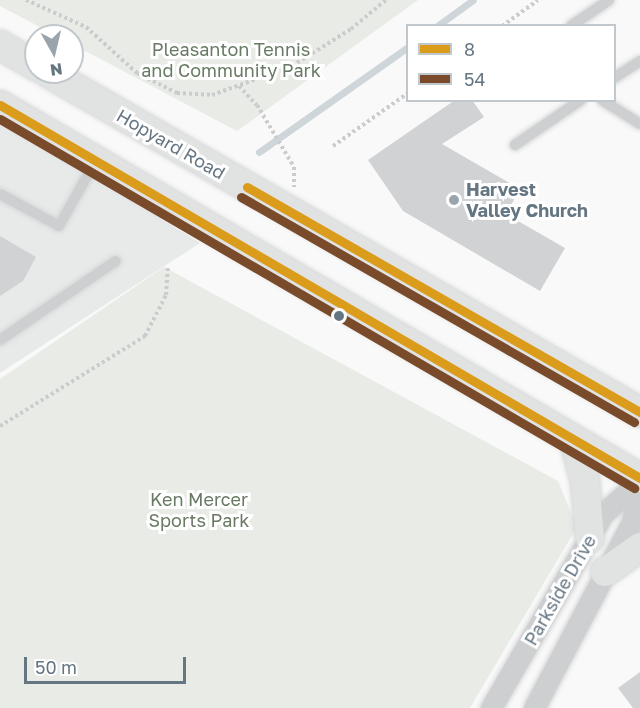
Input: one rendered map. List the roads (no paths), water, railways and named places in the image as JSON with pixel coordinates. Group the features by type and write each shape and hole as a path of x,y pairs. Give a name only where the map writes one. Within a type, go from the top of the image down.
{"main road":[{"path":"0,45 24,59"},
{"name":"Hopyard Road","path":"68,84 640,412"},
{"path":"0,105 640,479"},
{"path":"574,440 585,480 590,538"},
{"path":"606,572 640,547"}],"street":[{"name":"Parkside Drive","path":"491,708 603,514 640,479"},
{"name":"Parkside Drive","path":"534,708 632,522 640,485"}],"lane":[{"path":"574,24 609,0"},
{"path":"616,77 640,61"},
{"path":"515,145 578,102"},
{"path":"605,102 640,124"},
{"path":"0,194 59,226 96,161"},
{"path":"0,340 117,261"}],"waterway":[{"path":"440,24 473,0"},
{"path":"259,152 406,48"}],"place":[{"name":"Harvest Valley Church","path":"454,200"}],"park label":[{"name":"Pleasanton Tennis and Community Park","path":"231,60"},
{"name":"Ken Mercer Sports Park","path":"199,510"}]}
